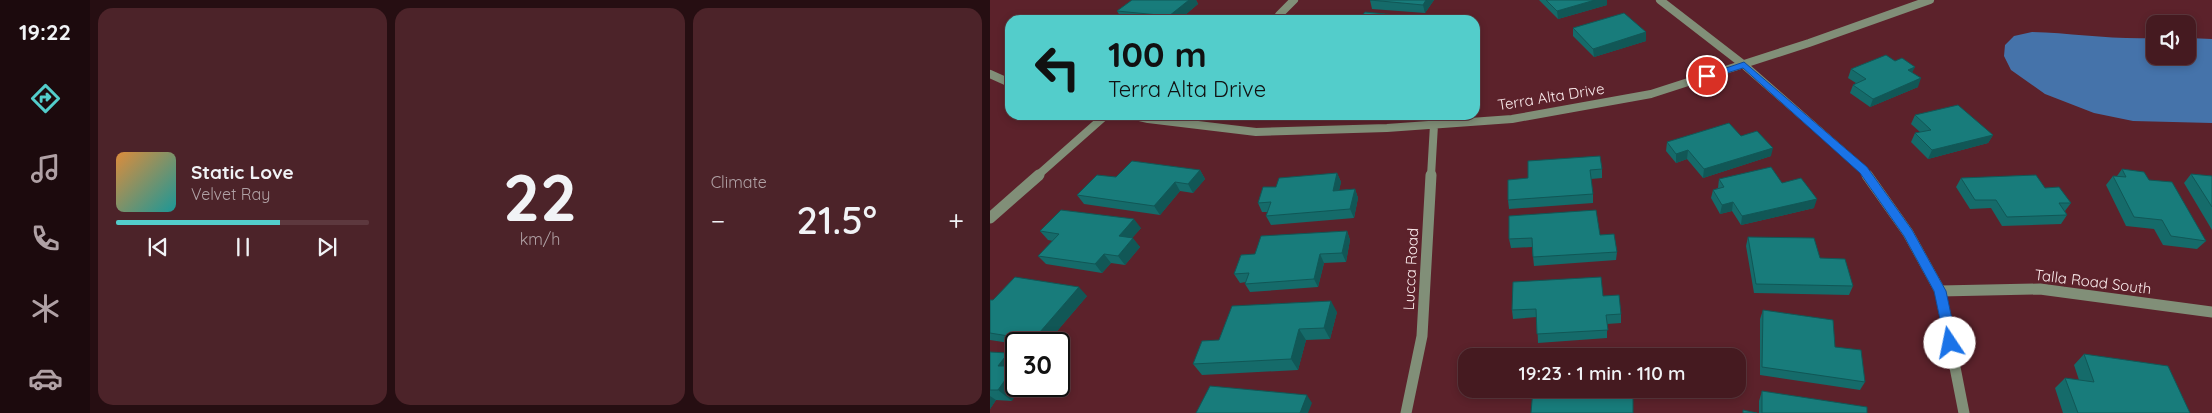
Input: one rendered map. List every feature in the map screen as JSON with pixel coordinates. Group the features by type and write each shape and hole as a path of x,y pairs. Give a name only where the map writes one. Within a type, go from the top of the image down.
{"street":[{"path":"1279,15 1294,0"},
{"path":"1660,0 1744,65 1864,170 1908,233 1940,291 1964,413"},
{"name":"Terra Alta Drive","path":"1156,120 1256,132 1434,125 1512,119 1651,94 1744,65 1930,0"},
{"path":"990,74 1005,80"},
{"path":"990,218 1100,120"},
{"name":"Lucca Road","path":"1406,413 1422,336 1434,125"},
{"name":"Talla Road South","path":"1940,291 2040,289 2212,312"}],"water":[{"path":"2032,32 2146,38 2146,65 2196,65 2196,38 2212,39 2212,123 2133,121 2094,113 2045,94 2011,70 2004,56 2005,45 2014,36"}],"building":[{"path":"1132,0 1189,0 1170,15 1117,11"},
{"path":"1370,0 1426,0 1423,5"},
{"path":"1546,0 1595,0 1557,11"},
{"path":"1365,12 1396,15 1362,15"},
{"path":"1624,13 1646,32 1593,49 1573,28"},
{"path":"1886,55 1895,61 1902,58 1915,67 1908,70 1921,78 1873,99 1853,85 1866,79 1851,69"},
{"path":"1958,105 1993,135 1932,150 1915,133 1931,130 1915,115"},
{"path":"1729,123 1741,136 1757,131 1773,148 1704,169 1688,150 1676,154 1667,142"},
{"path":"1600,156 1602,169 1590,170 1593,194 1508,200 1508,180 1528,178 1528,161"},
{"path":"1132,161 1200,170 1188,184 1175,182 1154,206 1077,195 1097,175 1116,177"},
{"path":"1771,167 1782,183 1801,178 1817,199 1742,216 1733,202 1722,205 1713,190 1724,187 1719,179"},
{"path":"2122,169 2144,172 2149,180 2172,182 2206,241 2171,236 2162,220 2134,217 2113,176 2126,177"},
{"path":"1337,173 1333,191 1355,189 1350,209 1266,216 1271,202 1258,203 1263,187 1276,187 1279,178"},
{"path":"2191,174 2212,176 2212,207"},
{"path":"2036,175 2045,188 2059,187 2071,203 2059,203 2067,215 2007,217 1996,200 1975,200 1961,178"},
{"path":"1061,210 1134,219 1119,236 1133,238 1118,256 1104,254 1095,264 1038,256 1059,234 1040,231"},
{"path":"1596,210 1600,235 1614,234 1617,252 1533,257 1532,238 1509,239 1509,216"},
{"path":"1347,231 1342,253 1320,254 1314,279 1245,284 1249,273 1234,274 1241,255 1255,254 1261,236"},
{"path":"1748,237 1814,238 1820,258 1845,259 1853,286 1756,284"},
{"path":"1015,277 1079,287 1040,332 1005,332 1005,335 990,333 990,300 993,300"},
{"path":"1601,277 1603,296 1619,295 1621,314 1606,315 1608,330 1537,334 1536,309 1512,310 1513,282"},
{"path":"1331,301 1324,328 1299,329 1291,359 1193,364 1202,341 1219,340 1232,306"},
{"path":"1763,310 1833,320 1835,347 1861,350 1865,382 1762,367"},
{"path":"990,352 1005,353 1005,357 998,366 1005,366 1005,380 998,390 990,390"},
{"path":"2084,354 2168,366 2190,413 2078,413 2065,378 2094,382"},
{"path":"1210,386 1307,395 1300,413 1196,413"},
{"path":"1762,391 1867,407 1867,413 1762,413"},
{"path":"1532,398 1633,398 1633,413 1531,413"},
{"path":"1743,410 1757,413 1743,413"}],"route":[{"path":"1707,76 1744,65 1864,170 1908,233 1940,291 1950,343"}]}
